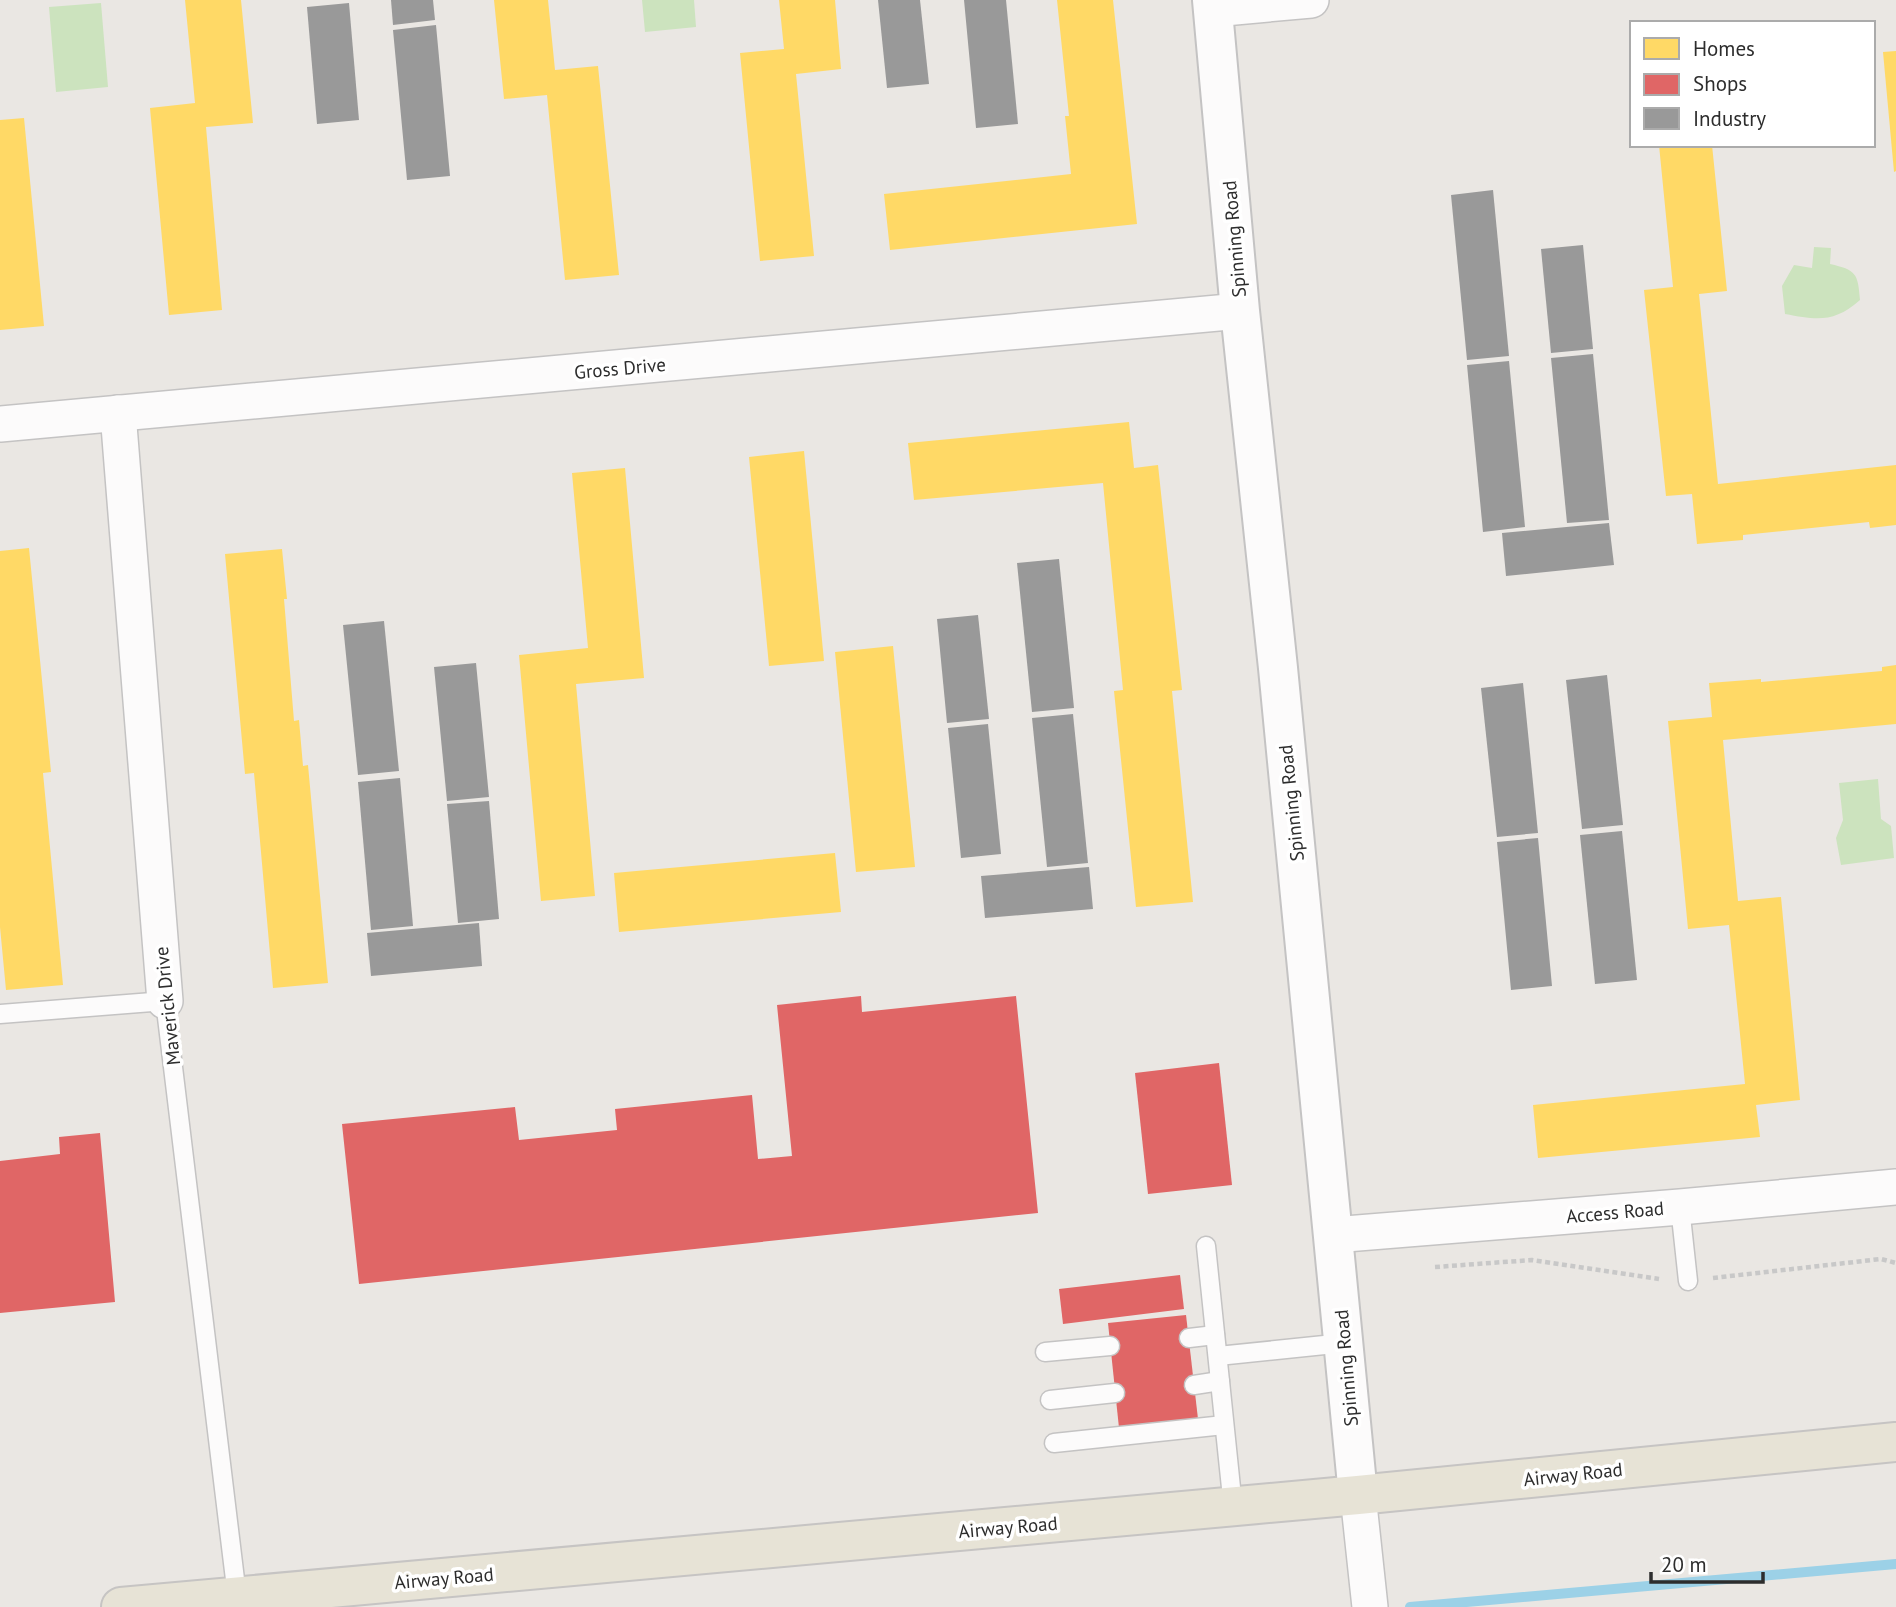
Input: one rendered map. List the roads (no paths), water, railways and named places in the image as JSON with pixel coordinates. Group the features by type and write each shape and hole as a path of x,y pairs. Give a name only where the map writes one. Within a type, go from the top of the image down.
{"main road":[{"name":"Airway Road","path":"121,1607 1233,1507 1896,1442"}],"street":[{"path":"1213,5 1311,0"},
{"name":"Spinning Road","path":"1213,5 1240,311 1370,1603"},
{"name":"Gross Drive","path":"0,424 1240,311"},
{"name":"Maverick Drive","path":"118,413 165,1001"},
{"name":"Access Road","path":"1333,1235 1896,1187"}],"lane":[{"path":"0,1014 165,1001"},
{"name":"Maverick Drive","path":"165,1001 237,1596"},
{"path":"1679,1207 1688,1281"},
{"path":"1206,1246 1233,1507"},
{"path":"1189,1338 1215,1335"},
{"path":"1217,1356 1344,1343"},
{"path":"1045,1352 1110,1346"},
{"path":"1194,1385 1220,1381"},
{"path":"1050,1400 1115,1393"},
{"path":"1054,1443 1224,1425"}],"waterway":[{"path":"1410,1607 1896,1564"}]}
